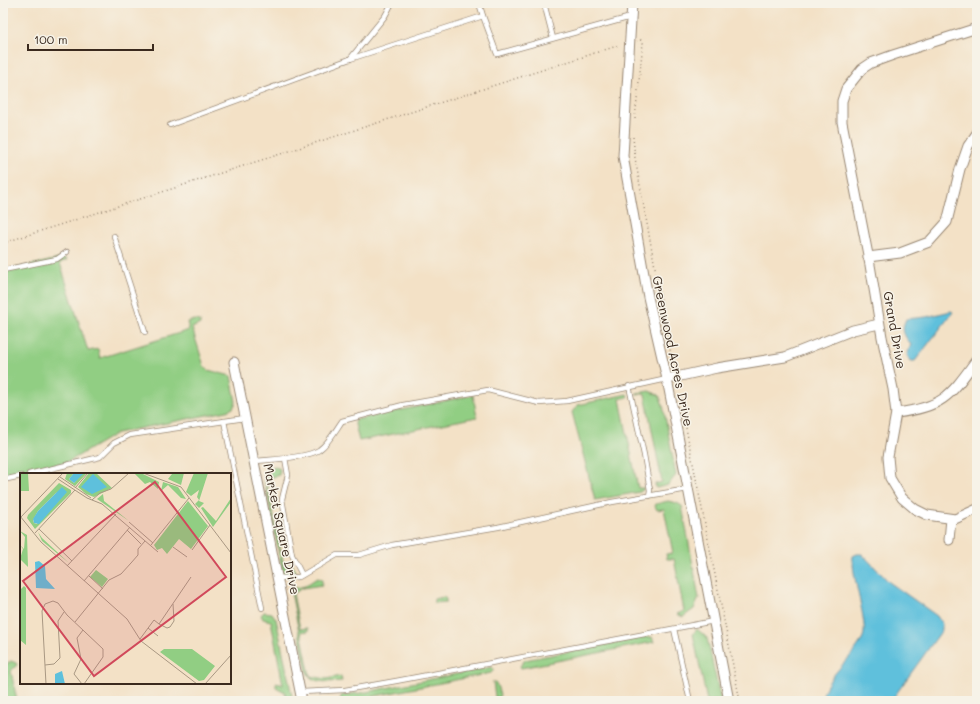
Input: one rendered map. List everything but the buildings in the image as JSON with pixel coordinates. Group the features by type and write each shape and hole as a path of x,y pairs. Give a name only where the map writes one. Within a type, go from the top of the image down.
{"street":[{"name":"Greenwood Acres Drive","path":"632,3 623,156 648,297 667,379 729,701"},
{"name":"Grand Drive","path":"976,509 960,518 951,519 931,516 915,509 902,498 890,478 888,457 896,413 893,390 879,324 868,257 842,122 842,101 849,84 855,76 870,63 977,28"},
{"path":"868,257 900,252 928,242 947,222 968,146 977,133"},
{"path":"667,379 717,368 785,357 854,330 879,324"},
{"path":"896,413 926,408 945,398 955,390 977,359"},
{"name":"Market Square Drive","path":"234,362 302,696"},
{"path":"949,540 951,519"}],"lane":[{"path":"350,59 385,16 392,3"},
{"path":"479,3 497,54 632,17"},
{"path":"544,3 553,38"},
{"path":"170,125 350,59 484,16"},
{"path":"114,236 145,332"},
{"path":"3,270 57,259 67,252"},
{"path":"254,461 285,458 318,450 331,438 342,421 403,405 488,390 539,403 567,402 628,386 667,379"},
{"path":"628,386 644,455 650,490 649,496"},
{"path":"33,473 100,458 114,443 130,435 246,418"},
{"path":"224,421 262,608"},
{"path":"285,458 288,475 282,499 292,555 302,576"},
{"path":"3,480 20,476"},
{"path":"278,578 289,579 302,576 337,555 359,555 392,545 498,527 688,489"},
{"path":"302,696 396,682 714,622"},
{"path":"674,629 690,701"}],"path":[{"path":"634,124 643,43 641,40"},
{"path":"3,243 623,45"},
{"path":"633,131 635,158 673,361"},
{"path":"685,422 740,701"}],"green space":[{"path":"63,258 67,260 60,263 88,351 98,349 100,358 189,330 187,322 195,320 200,321 200,324 192,328 204,366 208,370 231,376 236,402 233,408 227,411 117,433 68,462 3,476 3,271"},
{"path":"649,391 659,395 663,405 676,475 668,485 656,488 655,484 662,482 645,394 636,394"},
{"path":"627,394 628,397 620,399 638,488 644,489 640,492 595,500 572,412 578,405"},
{"path":"473,395 477,417 359,441 354,420"},
{"path":"275,466 280,469 279,475 266,479 284,566 292,564 296,572 295,576 285,576 282,569 264,478 268,469"},
{"path":"668,501 682,506 699,598 694,609 683,617 677,614 684,611 674,559 667,559 666,554 673,553 664,509 657,510 655,506 656,504"},
{"path":"317,578 322,579 322,585 302,588 293,594 300,629 308,628 308,631 301,632 310,676 326,679 341,676 342,681 327,682 312,679 307,672 291,592 292,589 305,586"},
{"path":"444,597 446,602 434,603 434,599"},
{"path":"264,612 272,613 276,619 293,701 287,701 285,692 276,687 276,683 283,685 271,621 263,619 261,615"},
{"path":"697,629 707,638 721,701 707,701 693,634"},
{"path":"644,637 652,637 654,642 521,668 520,666 525,660"},
{"path":"11,661 17,665 11,671 17,701 3,701 3,666"},
{"path":"492,667 494,670 491,673 350,701 341,701 340,699 342,695 361,693"},
{"path":"493,681 497,685 500,695 498,698 495,697"}],"water":[{"path":"951,311 953,312 915,361 910,361 907,355 911,344 906,338 903,329 906,319 926,317"},
{"path":"862,554 889,582 937,616 942,624 942,630 891,701 822,701 824,693 833,676 853,653 863,637 864,622 853,565 853,556"}]}
